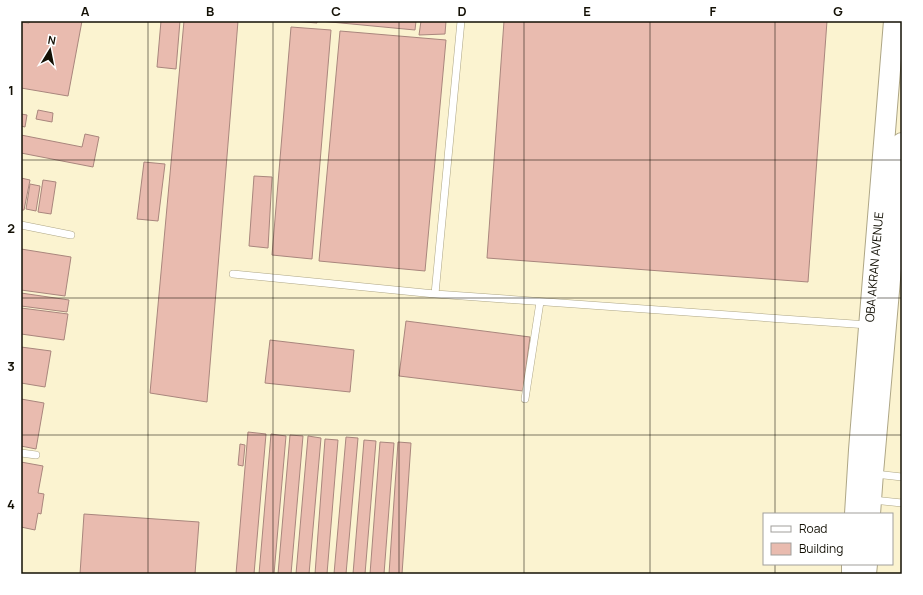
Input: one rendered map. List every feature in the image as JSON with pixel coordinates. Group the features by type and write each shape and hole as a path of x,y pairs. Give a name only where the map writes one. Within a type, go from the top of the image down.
{"main road":[{"name":"OBA AKRAN AVENUE","path":"856,513 859,450 894,21"},
{"name":"OBA AKRAN AVENUE","path":"871,507 899,198 902,143"}],"lane":[{"path":"435,294 460,21"},
{"path":"21,225 71,235"},
{"path":"233,274 435,294 869,325"},
{"path":"525,399 540,302"},
{"path":"21,453 36,455"},
{"path":"873,473 902,477"},
{"path":"871,507 902,503"}],"building":[{"path":"30,21 82,21 68,96 21,88 21,22 29,23"},
{"path":"161,21 180,21 176,69 157,67"},
{"path":"184,21 238,21 207,402 150,393"},
{"path":"293,21 317,21 317,23"},
{"path":"320,21 416,21 415,30"},
{"path":"421,21 446,21 445,34 419,35"},
{"path":"504,21 827,21 808,282 487,258"},
{"path":"291,27 331,30 312,259 272,255"},
{"path":"340,31 446,40 425,271 319,261"},
{"path":"38,110 53,113 52,122 36,119"},
{"path":"21,114 27,115 25,127 21,126"},
{"path":"85,134 99,137 93,167 21,153 21,135 82,147"},
{"path":"144,162 165,164 158,221 137,219"},
{"path":"254,176 272,177 268,248 249,246"},
{"path":"21,178 30,180 24,210 21,210"},
{"path":"43,180 56,182 51,214 38,212"},
{"path":"30,184 40,186 36,211 26,209"},
{"path":"21,249 71,257 65,296 21,290"},
{"path":"21,293 69,300 67,312 21,306"},
{"path":"21,308 68,314 64,340 21,334"},
{"path":"406,321 530,337 523,391 399,376"},
{"path":"270,340 354,350 350,392 265,383"},
{"path":"21,347 51,351 45,387 21,383"},
{"path":"21,399 44,403 36,449 21,446"},
{"path":"248,432 266,434 254,574 236,574"},
{"path":"271,434 286,436 274,574 259,574"},
{"path":"290,435 303,436 291,574 278,574"},
{"path":"308,436 321,438 309,574 296,574"},
{"path":"346,437 358,438 346,574 334,574"},
{"path":"325,439 338,440 327,574 315,574"},
{"path":"364,440 376,441 365,574 353,574"},
{"path":"380,442 394,443 384,574 370,574"},
{"path":"398,442 411,443 402,574 389,574"},
{"path":"240,444 245,445 243,466 238,465"},
{"path":"21,462 43,466 38,493 44,494 41,514 38,513 35,530 21,527"},
{"path":"84,514 199,522 195,574 80,574"}]}
